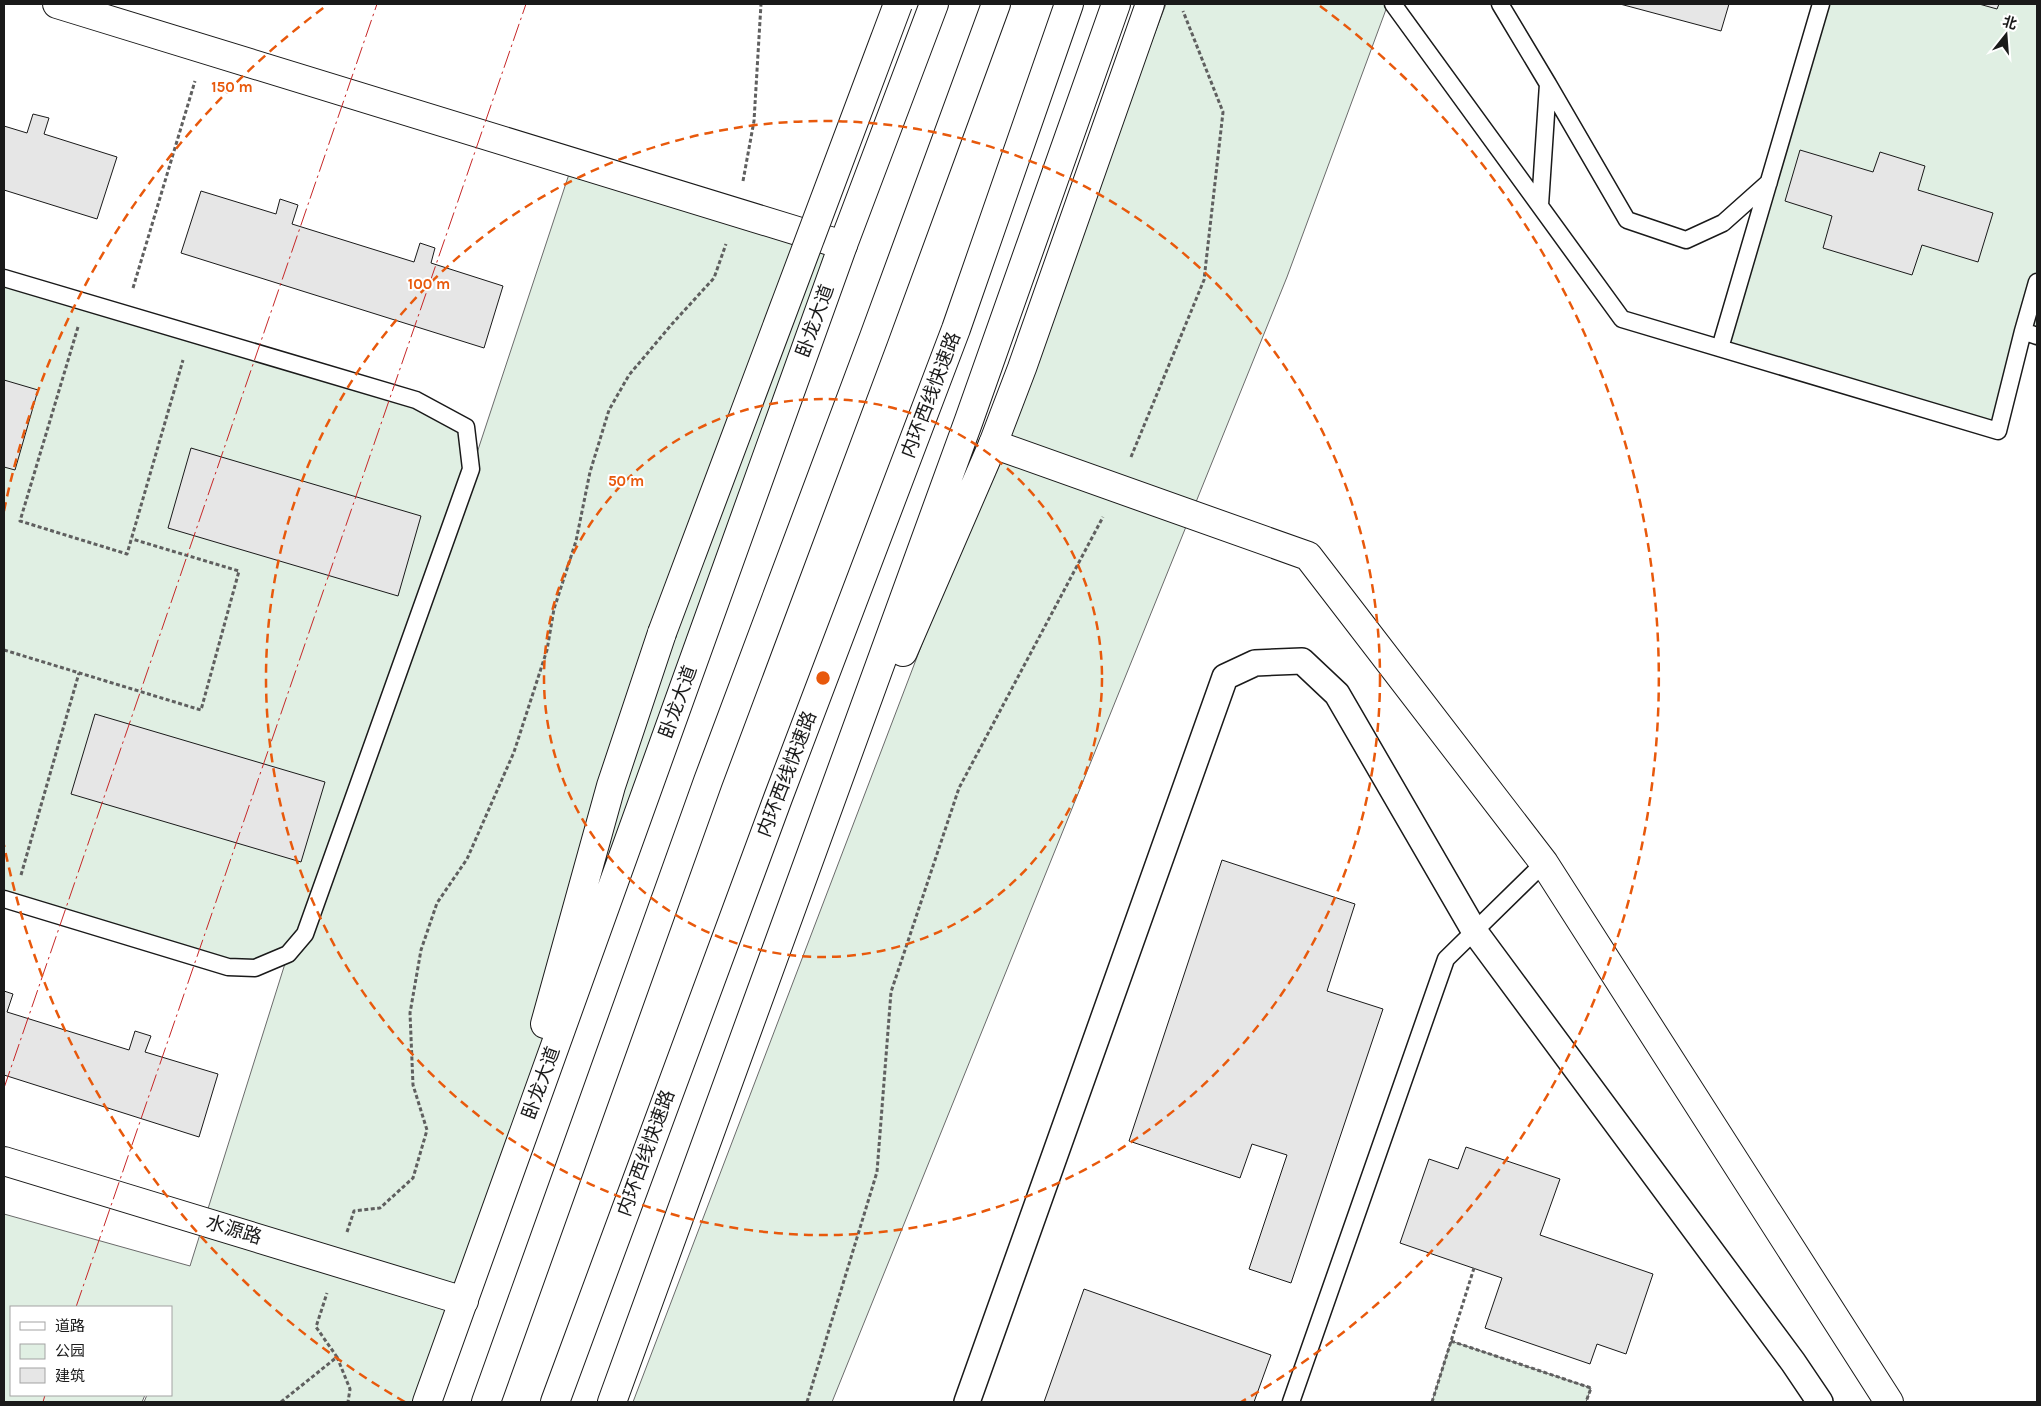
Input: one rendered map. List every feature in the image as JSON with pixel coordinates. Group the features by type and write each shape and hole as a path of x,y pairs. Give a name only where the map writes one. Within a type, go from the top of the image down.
{"main road":[{"path":"57,4 842,245"},
{"path":"490,1226 611,786 662,633 898,4"},
{"name":"卧龙大道","path":"427,1402 842,245 934,4"},
{"path":"486,1402 702,799 996,4"},
{"name":"内环西线快速路","path":"555,1402 778,798 956,329 1069,4"},
{"path":"612,1402 969,420 1116,4"},
{"path":"788,919 993,444 1022,368 1150,4"},
{"path":"993,444 1308,556 1544,863 1889,1402"},
{"name":"水源路","path":"4,1161 464,1301"},
{"path":"564,1402 580,1332"}],"street":[{"path":"967,1402 1225,677 1255,663 1302,660 1337,694 1475,932 1793,1362 1820,1402"}],"lane":[{"path":"1393,4 1622,318 1998,432 2030,333 2037,282"},
{"path":"1500,4 1627,220 1686,240 1723,223 1768,182"},
{"path":"1720,348 1821,4"},
{"path":"1540,206 1548,84"},
{"path":"4,278 416,400 466,427 472,469 305,934 288,954 255,968 228,967 8,901"},
{"path":"1290,1402 1446,959 1544,863"}],"path":[{"path":"348,1402 350,1389 337,1358 316,1327 354,1211 380,1208 413,1178 427,1130 412,1085 410,1014 421,950 437,902 467,859 514,752 547,650 554,609 576,541 590,472 609,410 629,375 714,278 738,212 754,121 761,4"},
{"path":"807,1402 878,1172 891,992 959,788 1118,490 1204,280 1223,112 1180,4"},
{"path":"125,314 204,49"},
{"path":"86,303 20,521 127,554 191,334"},
{"path":"4,650 201,710 239,571 132,538"},
{"path":"8,901 78,673"},
{"path":"1432,1402 1474,1268"},
{"path":"1451,1341 1591,1388 1586,1402"},
{"path":"281,1402 337,1358"}],"green space":[{"path":"1166,4 1388,4 1287,277 832,1402 633,1402"},
{"path":"1821,4 2037,4 2037,336 2023,331 1998,431 1720,348"},
{"path":"573,162 843,245 427,1402 144,1402 147,1396 172,1396 172,1306 10,1306 10,1396 145,1396 142,1402 4,1402 4,1214 190,1266 288,954 255,968 4,899 4,278 416,400 466,427 472,468"},
{"path":"1451,1341 1591,1388 1586,1402 1432,1402"}],"building":[{"path":"1620,4 1729,4 1721,31"},
{"path":"1979,4 1999,4 1997,9"},
{"path":"33,114 49,118 44,134 117,157 97,219 4,190 4,126 27,133"},
{"path":"1800,150 1873,172 1880,152 1925,166 1918,190 1993,213 1978,262 1922,245 1912,275 1823,248 1832,216 1785,201"},
{"path":"201,191 276,214 280,199 298,205 292,224 414,262 420,243 435,248 431,263 503,286 484,348 181,253"},
{"path":"4,380 38,390 15,470 4,467"},
{"path":"191,448 421,516 398,596 168,528"},
{"path":"95,714 325,782 301,862 71,794"},
{"path":"1222,860 1355,904 1327,991 1383,1009 1291,1283 1249,1269 1287,1155 1252,1144 1240,1178 1129,1141"},
{"path":"4,991 13,994 7,1012 129,1050 135,1031 151,1036 145,1052 218,1074 199,1137 4,1075"},
{"path":"1466,1147 1560,1179 1540,1235 1653,1274 1626,1354 1597,1344 1590,1364 1485,1328 1502,1278 1400,1243 1429,1159 1458,1169"},
{"path":"1084,1289 1271,1355 1254,1402 1044,1402"}],"power":[{"path":"4,1088 377,4"},
{"path":"76,1306 526,4"},
{"path":"43,1402 45,1396"}]}
